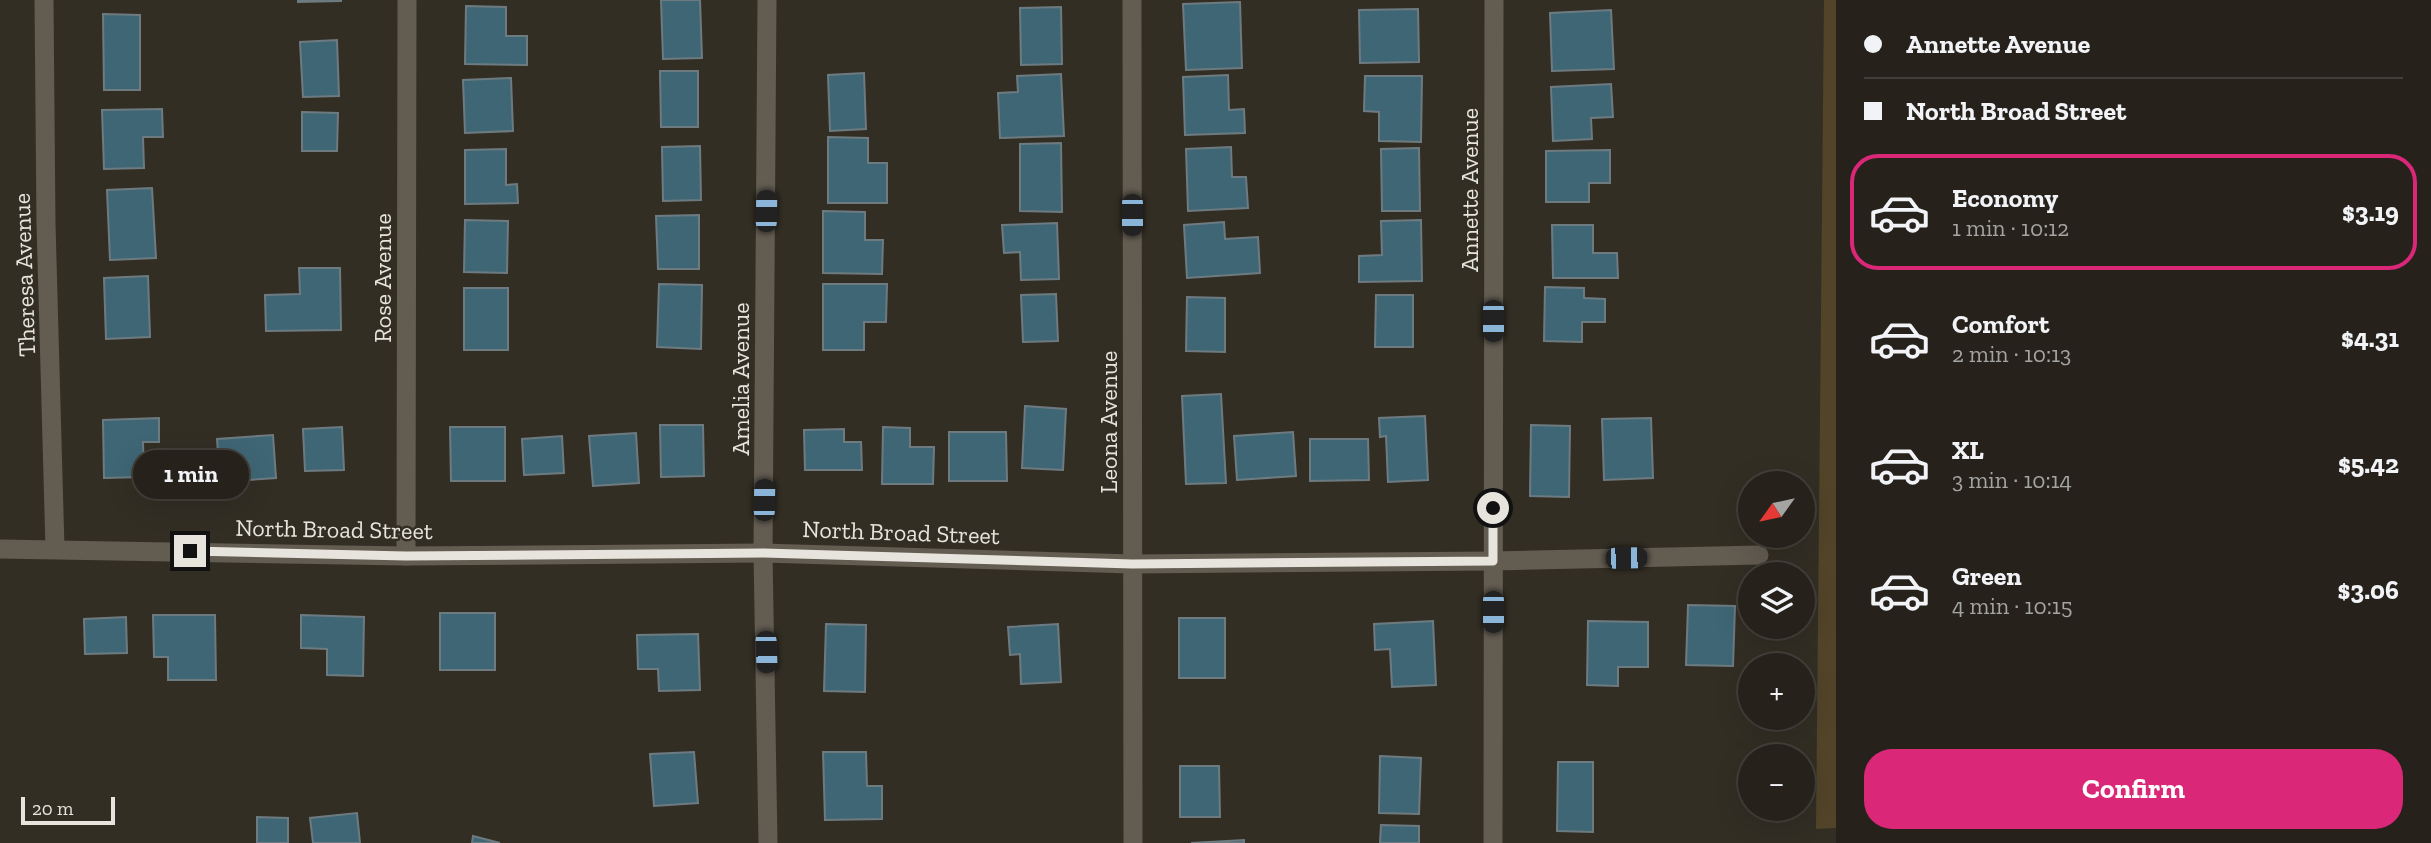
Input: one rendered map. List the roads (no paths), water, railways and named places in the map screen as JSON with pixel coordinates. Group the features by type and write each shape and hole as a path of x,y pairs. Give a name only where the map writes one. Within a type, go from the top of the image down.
{"street":[{"name":"Theresa Avenue","path":"44,0 46,224 55,549"},
{"name":"Rose Avenue","path":"406,556 407,0"},
{"name":"Amelia Avenue","path":"767,0 764,553 768,843"},
{"name":"Leona Avenue","path":"1132,0 1133,843"},
{"name":"Annette Avenue","path":"1493,843 1494,0"},
{"name":"North Broad Street","path":"0,549 406,556 764,553 1132,564 1493,561 1759,555"}]}
